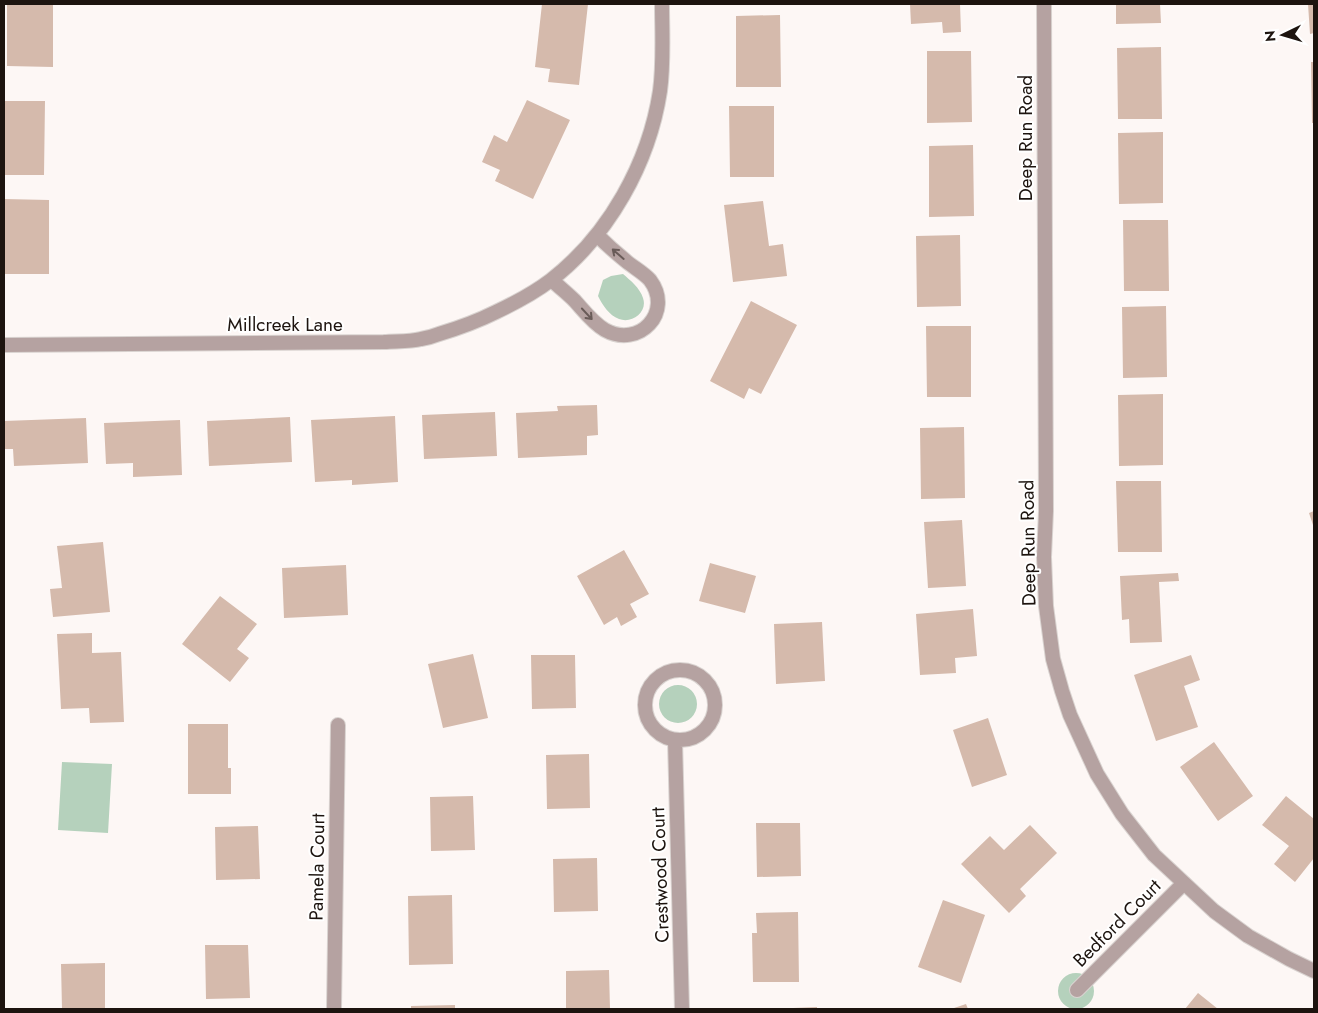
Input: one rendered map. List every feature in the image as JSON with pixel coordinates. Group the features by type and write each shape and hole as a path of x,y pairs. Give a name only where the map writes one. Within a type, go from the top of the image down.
{"street":[{"name":"Millcreek Lane","path":"4,346 384,342 422,339 486,318 526,298 552,280 597,236 617,208 642,157 660,90 662,4"},
{"name":"Deep Run Road","path":"1044,4 1046,511 1044,557 1046,606 1053,659 1070,715 1097,774 1122,814 1154,855 1214,911 1248,936 1314,971"},
{"path":"552,280 592,320 606,330 622,336 637,333 650,325 657,311 657,293 649,280 597,236"},
{"path":"679,669 700,675 710,686 716,700 715,714 708,728 696,737 675,740 667,738 655,730 647,717 645,702 649,688 658,677 664,673 679,669"},
{"name":"Pamela Court","path":"334,1009 338,725"},
{"name":"Crestwood Court","path":"675,740 682,1009"},
{"name":"Bedford Court","path":"1077,990 1184,883"}],"green space":[{"path":"623,274 640,291 644,303 638,316 629,320 619,319 609,313 598,296 603,280 611,276"},
{"path":"678,685 692,690 697,704 692,718 678,723 664,718 659,704 664,690"},
{"path":"62,762 112,764 108,833 58,830"},
{"path":"1076,973 1083,974 1089,978 1093,984 1093,998 1089,1004 1083,1008 1076,1009 1069,1008 1063,1004 1059,998 1058,991 1059,984 1063,978 1069,974"}],"building":[{"path":"7,4 53,4 53,67 7,66"},
{"path":"542,4 588,4 579,85 548,82 550,69 535,67"},
{"path":"910,4 960,4 961,32 943,33 942,22 911,24"},
{"path":"1116,4 1160,4 1161,23 1116,24"},
{"path":"1308,4 1314,4 1314,33 1310,34"},
{"path":"780,15 781,87 736,87 736,16"},
{"path":"1161,47 1162,119 1118,119 1117,48"},
{"path":"927,51 971,51 972,122 927,123"},
{"path":"1311,62 1314,62 1314,123 1312,123"},
{"path":"527,100 570,120 533,199 495,181 500,170 482,162 494,135 507,142"},
{"path":"4,101 45,101 44,175 4,175"},
{"path":"729,106 774,106 774,177 730,177"},
{"path":"1163,132 1163,203 1119,204 1118,133"},
{"path":"973,145 974,216 929,217 929,146"},
{"path":"4,199 49,200 49,274 4,274"},
{"path":"763,201 769,246 783,244 787,276 733,282 724,205"},
{"path":"1123,220 1168,220 1169,291 1124,291"},
{"path":"960,235 961,306 917,307 916,236"},
{"path":"751,301 797,325 761,394 749,388 744,399 710,381"},
{"path":"1166,306 1167,377 1123,378 1122,307"},
{"path":"926,326 971,326 971,397 927,397"},
{"path":"1163,394 1163,465 1119,466 1118,395"},
{"path":"597,405 598,435 587,436 587,455 518,458 516,413 558,411 557,406"},
{"path":"495,412 497,456 424,459 422,415"},
{"path":"395,416 398,482 352,485 352,480 315,482 311,420"},
{"path":"290,417 292,462 209,466 207,421"},
{"path":"86,418 88,463 14,466 13,449 4,449 4,421"},
{"path":"180,420 182,475 133,477 133,463 106,464 104,423"},
{"path":"964,427 965,498 921,499 920,428"},
{"path":"1116,481 1161,481 1162,552 1118,552"},
{"path":"1314,511 1314,528 1309,513"},
{"path":"962,520 966,586 928,588 924,522"},
{"path":"103,542 110,612 53,617 50,589 62,588 57,546"},
{"path":"624,550 649,594 630,604 637,617 621,626 617,617 604,625 577,576"},
{"path":"710,563 756,576 745,613 699,601"},
{"path":"346,565 348,615 284,618 282,568"},
{"path":"1178,573 1179,581 1159,582 1162,642 1130,643 1129,619 1122,620 1120,576"},
{"path":"220,596 257,624 237,649 249,658 230,682 182,644"},
{"path":"973,609 977,656 955,658 956,673 920,675 916,614"},
{"path":"822,622 825,681 776,684 774,624"},
{"path":"92,633 92,653 121,652 124,722 90,723 89,708 61,709 57,634"},
{"path":"473,654 488,718 443,728 428,664"},
{"path":"531,655 575,655 576,708 532,709"},
{"path":"1191,655 1200,680 1184,686 1198,727 1156,741 1134,675"},
{"path":"988,718 1007,775 972,787 953,730"},
{"path":"188,724 228,724 228,768 231,768 231,794 188,794"},
{"path":"1214,742 1253,796 1218,821 1180,767"},
{"path":"589,754 590,808 547,809 546,755"},
{"path":"473,796 475,850 431,851 430,797"},
{"path":"1286,796 1314,819 1314,858 1295,882 1274,864 1289,846 1262,825"},
{"path":"756,823 800,823 801,876 757,877"},
{"path":"1030,825 1057,853 1020,889 1026,896 1009,913 961,864 990,836 1004,850"},
{"path":"258,826 260,879 216,880 215,827"},
{"path":"597,858 598,911 554,912 553,859"},
{"path":"452,895 453,964 409,965 408,896"},
{"path":"943,900 985,915 961,983 918,967"},
{"path":"798,912 799,982 753,982 752,933 757,933 756,913"},
{"path":"205,945 248,945 250,998 206,999"},
{"path":"105,963 105,1009 62,1009 61,964"},
{"path":"609,970 610,1009 566,1009 566,971"},
{"path":"1198,993 1218,1009 1185,1009"},
{"path":"966,1004 968,1009 951,1009"},
{"path":"455,1005 455,1009 411,1009 411,1006"},
{"path":"817,1007 817,1009 793,1009 793,1008"}]}
